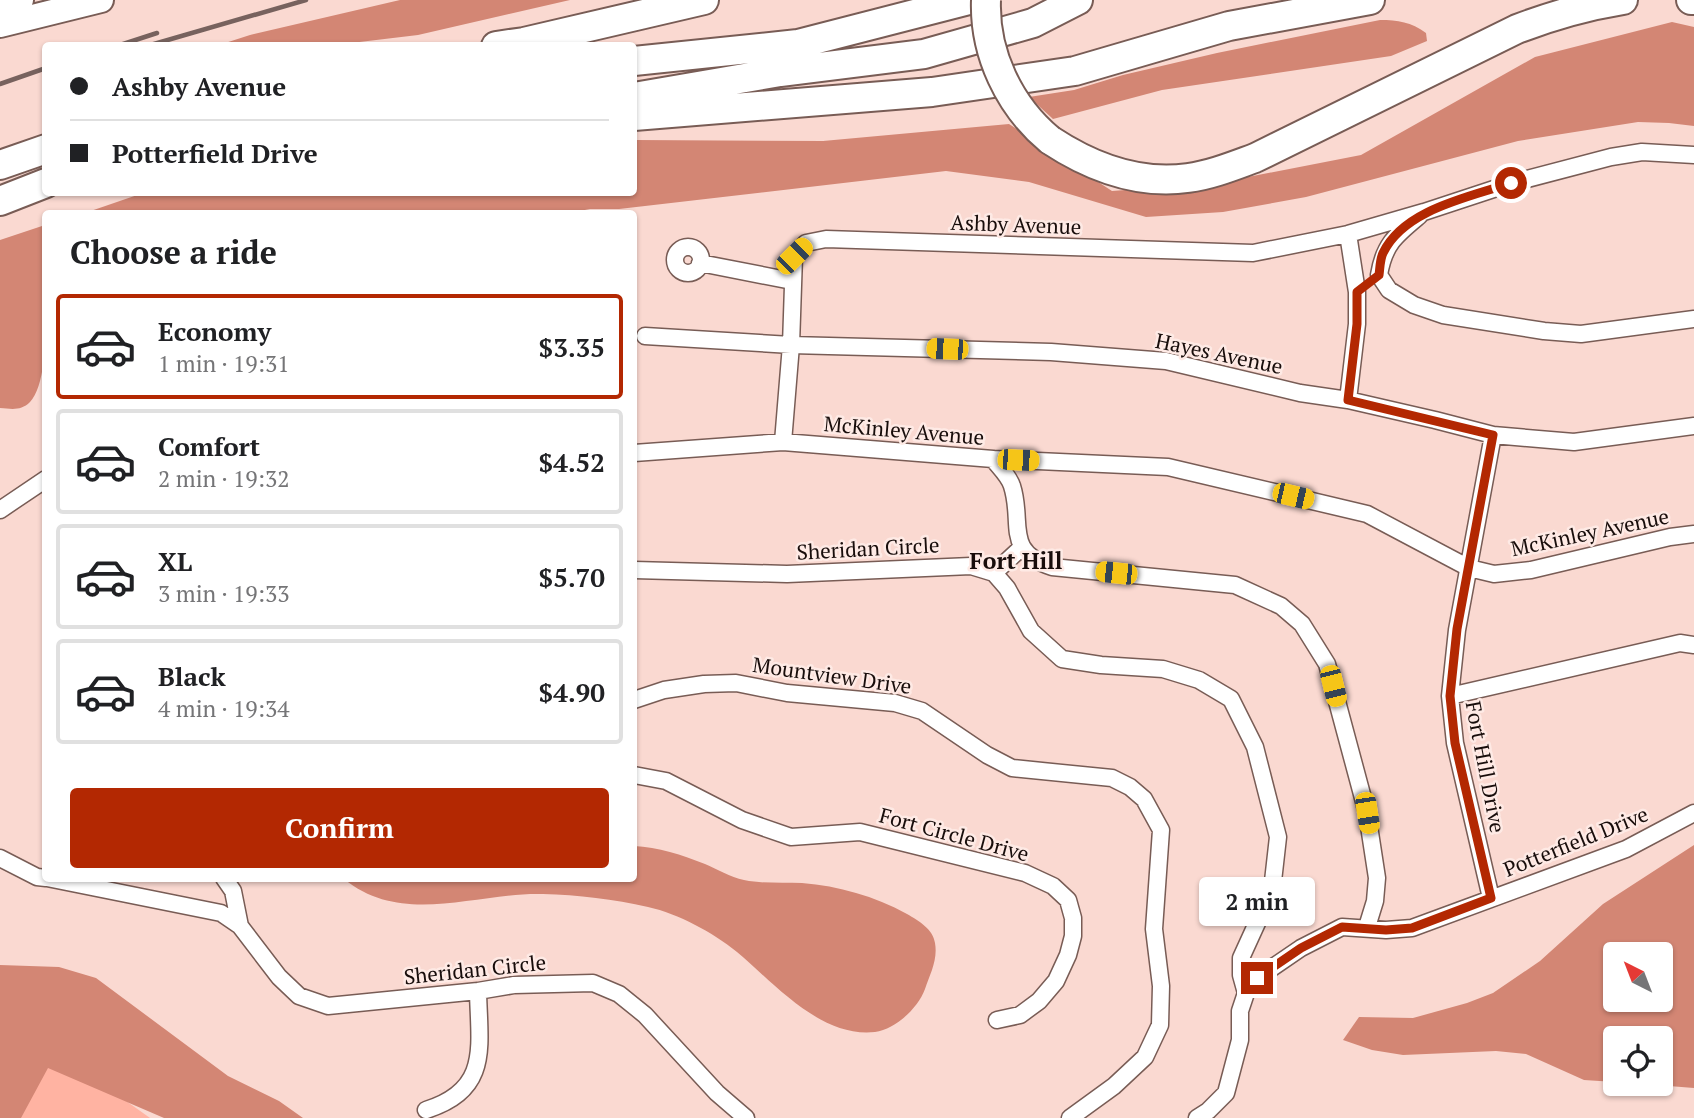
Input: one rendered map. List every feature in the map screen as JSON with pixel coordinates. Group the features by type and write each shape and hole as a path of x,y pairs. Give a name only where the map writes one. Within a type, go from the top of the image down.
{"highway":[{"path":"524,42 704,0"},
{"path":"637,61 798,44 969,0"},
{"path":"986,0 985,21 996,66 1026,117 1050,140 1096,165 1142,178 1160,180 1188,178 1255,158 1517,29 1589,6 1623,0"},
{"path":"637,96 780,72 924,54 1033,23 1078,0"},
{"path":"637,116 932,92 1074,71 1229,26 1370,0"},
{"path":"0,165 42,150"},
{"path":"0,201 42,185"}],"main road":[{"path":"0,5 21,0"},
{"path":"0,25 101,0"}],"street":[{"name":"Ashby Avenue","path":"783,442 791,345 794,256 806,243 826,239 1253,253 1348,234 1511,183 1611,157 1642,152 1694,155"},
{"name":"Ashby Avenue","path":"1379,275 1382,254 1394,237 1424,212"},
{"path":"1348,234 1357,292 1357,324 1348,400"},
{"path":"700,263 792,281"},
{"path":"1357,292 1379,275 1389,290 1414,305 1443,315 1581,334 1694,319"},
{"name":"Hayes Avenue","path":"645,336 791,345 1051,352 1166,361 1300,393 1348,400 1493,435 1574,442 1694,426"},
{"name":"Fort Hill Drive","path":"1491,898 1455,743 1450,696 1457,629 1493,435"},
{"name":"McKinley Avenue","path":"637,453 783,442 993,459 1168,467 1367,514 1469,568 1494,574 1531,570 1670,537 1694,534"},
{"path":"993,459 1012,484 1021,548 1035,561 1052,567 1235,585 1281,606 1302,624 1327,664 1367,813 1377,878 1375,901 1367,927"},
{"path":"0,510 42,483"},
{"path":"1021,548 994,573 1007,588 1031,631 1062,659 1101,666 1163,669 1199,680 1231,699 1255,747 1278,837 1272,890 1241,958 1241,975 1246,993 1240,1011 1240,1040 1230,1082 1226,1093 1205,1116"},
{"name":"Sheridan Circle","path":"637,570 787,574 971,566 994,573"},
{"path":"1450,696 1680,643 1694,645"},
{"name":"Mountview Drive","path":"637,700 664,690 704,684 736,683 787,693 895,703 922,711 987,755 1012,768 1112,778 1130,787 1144,799 1161,830 1154,929 1161,986 1160,1025 1144,1057 1114,1086 1070,1118"},
{"name":"Fort Circle Drive","path":"637,776 666,781 742,820 791,836 860,832 1025,873 1053,886 1068,900 1073,918 1073,936 1068,955 1056,981 1039,1001 1020,1015 997,1020"},
{"name":"Potterfield Drive","path":"1246,993 1257,978 1301,948 1342,927 1386,930 1412,928 1626,849 1694,813"},
{"path":"0,858 42,878"},
{"path":"66,882 221,913 240,926"},
{"name":"Sheridan Circle","path":"227,882 233,891 240,926 279,977 299,996 328,1006 514,985 593,983 619,994 645,1015 717,1093 746,1118"},
{"path":"426,1110 442,1105 461,1093 474,1076 479,1055 478,991"}],"shaded area":[{"path":"400,0 570,0 418,35 359,42 228,42"},
{"path":"1380,20 1399,21 1415,26 1426,33 1427,41 1391,56 1162,90 1053,119 1029,97 1074,90 1123,75 1217,53"},
{"path":"1672,22 1694,27 1694,126 1638,122 1518,141 1306,197 1223,212 1146,217 1029,182 946,171 619,209 94,210 134,196 637,196 637,140 823,141 1009,124 1112,191 1217,183 1361,155 1535,57"},
{"path":"42,226 42,373 38,389 30,402 12,409 0,408 0,240"},
{"path":"1694,845 1694,1088 1673,1086 1673,1026 1603,1026 1603,1081 1584,1080 1526,1054 1496,1051 1403,1055 1372,1050 1343,1040 1359,1017 1413,1018 1467,1003 1493,993 1540,961 1603,904"},
{"path":"637,846 679,855 744,880 802,883 843,889 869,897 921,923 934,938 936,949 922,996 912,1010 891,1027 875,1032 855,1032 835,1026 799,1006 717,938 660,910 583,896 518,895 440,904 415,904 391,901 367,893 349,882 637,882"},
{"path":"0,965 59,967 96,978 228,1076 279,1101 303,1118 164,1118 48,1068 21,1118 0,1118"},
{"path":"0,1026 98,1081 150,1118 0,1118"}],"railway":[{"path":"161,42 306,0"},
{"path":"129,42 157,33"},
{"path":"0,84 42,69"}],"district":[{"name":"Fort Hill","path":"1016,561"}],"route":[{"path":"1257,978 1301,948 1342,927 1386,930 1412,928 1491,898 1455,743 1450,696 1457,629 1493,435 1348,400 1357,324 1357,292 1379,275 1382,254 1394,237 1424,212 1511,183"}]}
